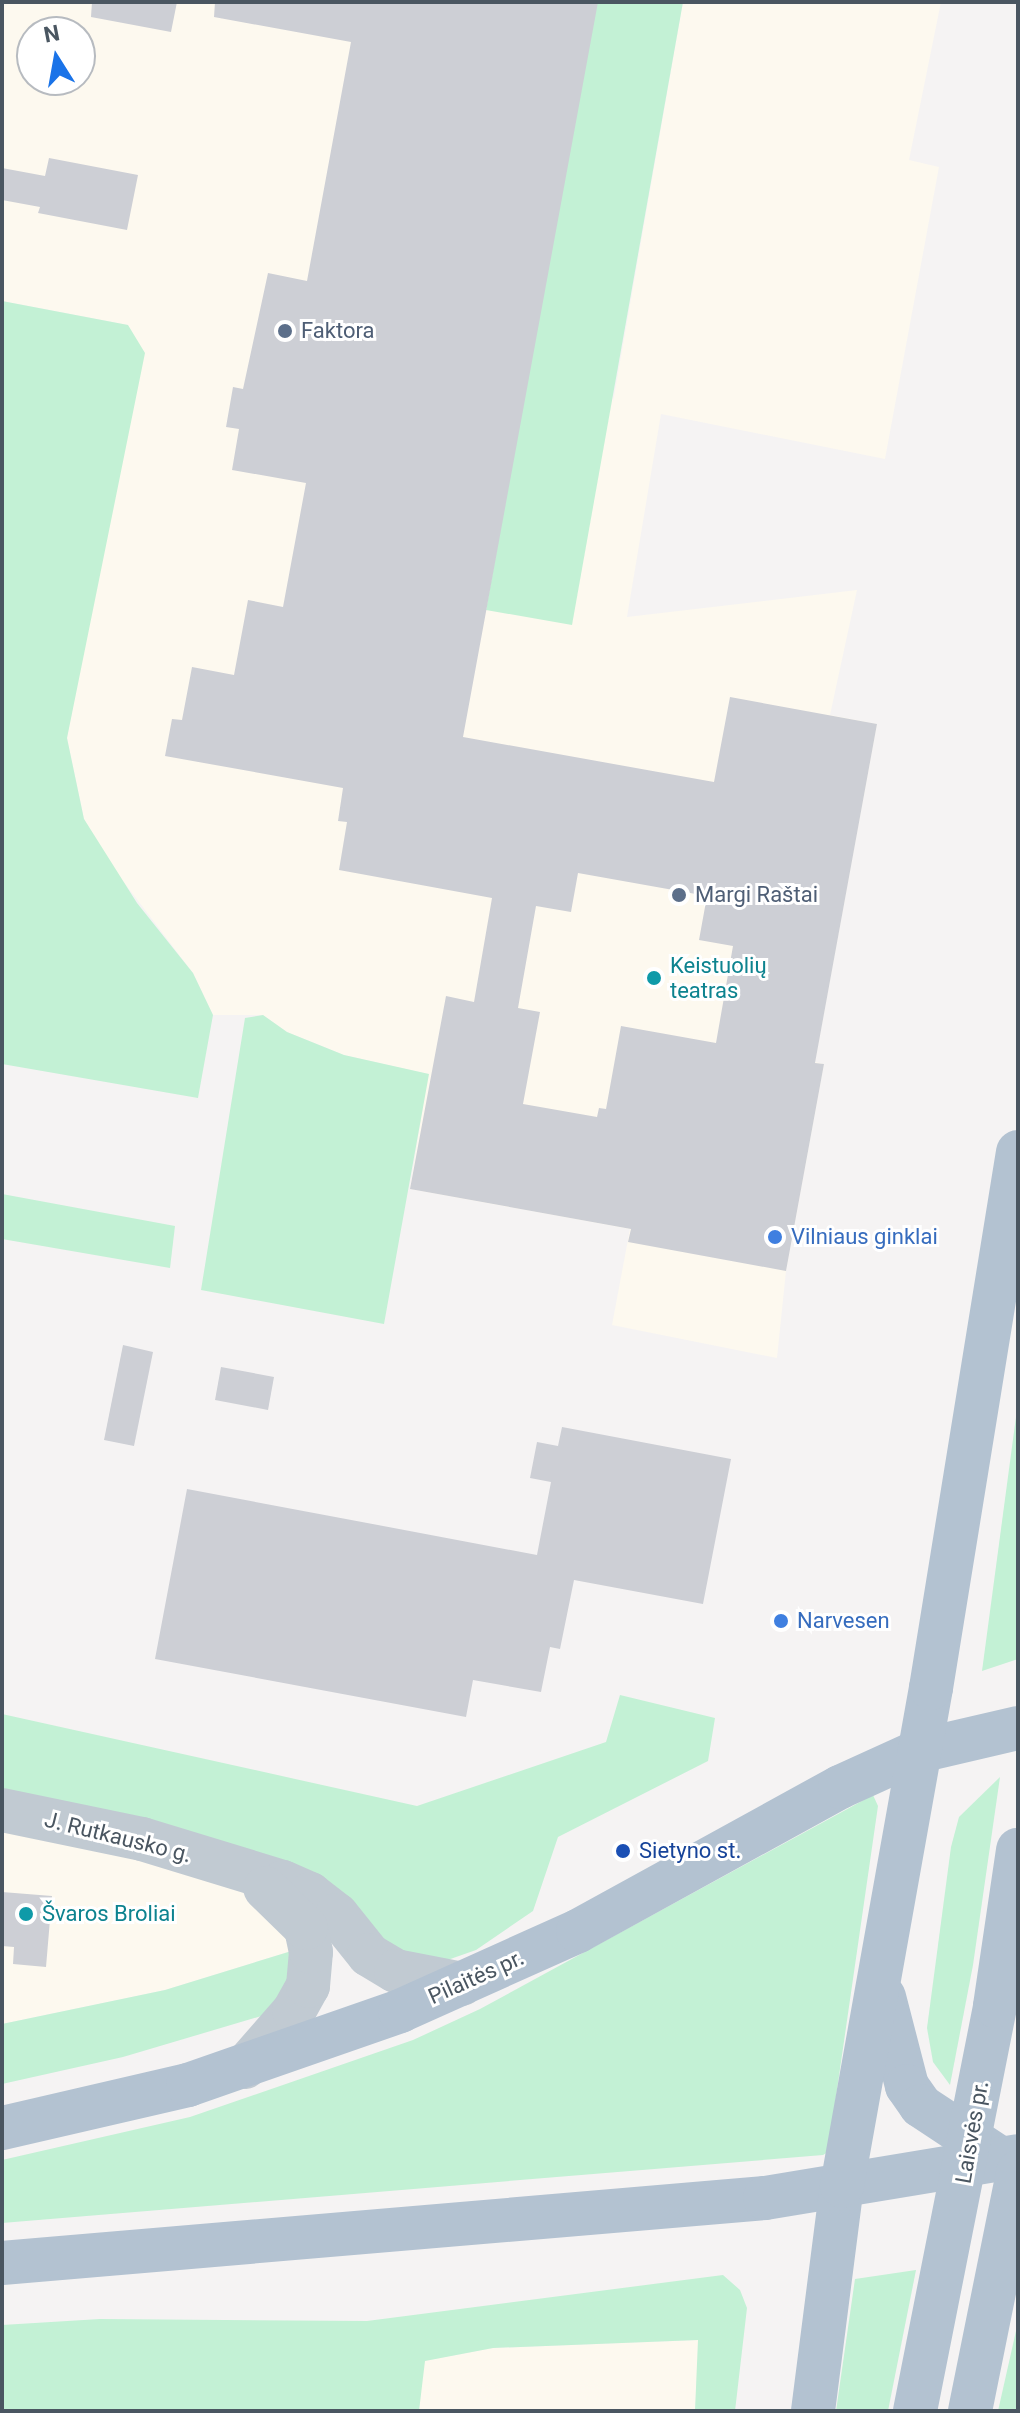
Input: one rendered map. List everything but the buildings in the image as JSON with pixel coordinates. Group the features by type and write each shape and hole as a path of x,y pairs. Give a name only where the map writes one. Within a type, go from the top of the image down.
{"main road":[{"path":"813,2411 842,2186 919,1751 1018,1152"},
{"name":"Pilaitės pr.","path":"2,2128 188,2085 245,2067 462,1984 578,1931 840,1787 919,1751 1017,1728"},
{"name":"Laisvės pr.","path":"915,2411 995,2006 1018,1850"},
{"path":"881,1973 894,2049 907,2086 921,2106 1013,2162"},
{"path":"2,2263 765,2198 1013,2162"},
{"path":"970,2411 1013,2162"}],"street":[{"name":"J. Rutkausko g.","path":"2,1810 142,1839 310,1894 337,1915 369,1955 396,1971 462,1984"},
{"name":"J. Rutkausko g.","path":"232,1867 295,1913 306,1928 311,1952 308,1986 301,1999 245,2067"}],"shaded area":[{"path":"2,2 594,2 613,402 683,2 941,2 909,160 939,167 885,459 661,414 627,617 857,590 830,715 877,724 815,1062 824,1064 786,1271 777,1358 612,1325 630,1229 410,1189 428,1074 344,1055 287,1032 263,1015 213,1015 193,973 107,860 84,819 67,738 86,639 128,325 2,301"},
{"path":"2,1826 190,1869 258,1896 298,1949 165,1990 2,2024"},
{"path":"699,2340 695,2411 419,2411 424,2361 493,2348"}],"green space":[{"path":"594,2 683,2 572,625 486,610"},
{"path":"2,301 128,325 145,353 67,738 84,819 137,903 193,973 213,1015 198,1098 2,1064"},
{"path":"263,1015 287,1032 344,1055 429,1074 384,1324 201,1290 245,1018"},
{"path":"2,1194 175,1226 170,1268 2,1239"},
{"path":"1018,1402 1018,1659 982,1671"},
{"path":"620,1695 715,1718 708,1761 558,1837 533,1911 476,1950 439,1963 417,1962 2,1790 2,1714 417,1806 606,1742"},
{"path":"1000,1777 973,1965 950,2085 933,2062 927,2028 951,1847 959,1817"},
{"path":"873,1795 878,1806 828,2152 823,2155 2,2223 2,2160 190,2117 413,2040 480,2009"},
{"path":"298,1949 300,1965 268,2014 123,2057 2,2084 2,2024 165,1990"},
{"path":"916,2270 888,2411 836,2411 855,2279"},
{"path":"723,2275 740,2290 747,2308 735,2411 695,2411 698,2340 493,2348 425,2361 419,2411 2,2411 2,2325 100,2319 367,2321"},
{"path":"1018,2322 1018,2411 998,2411"}],"place":[{"name":"Faktora","path":"285,331"},
{"name":"Margi Raštai","path":"679,895"},
{"name":"Keistuolių teatras","path":"654,978"},
{"name":"Vilniaus ginklai","path":"775,1237"},
{"name":"Narvesen","path":"781,1621"},
{"name":"Sietyno st.","path":"623,1851"},
{"name":"Švaros Broliai","path":"26,1914"}]}
